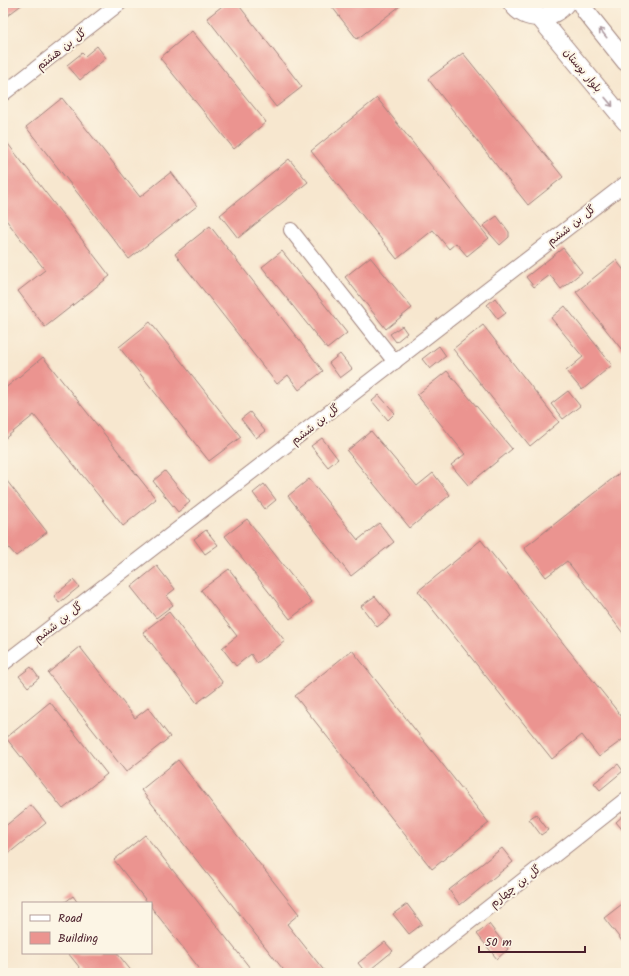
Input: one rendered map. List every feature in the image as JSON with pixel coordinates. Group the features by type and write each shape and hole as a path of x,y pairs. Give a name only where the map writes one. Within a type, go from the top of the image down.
{"street":[{"name":"گل بن هشتم","path":"3,94 120,3"},
{"path":"512,3 521,12 540,18 552,15 562,9 566,3"},
{"path":"581,3 586,12 626,62"},
{"name":"بلوار بوستان","path":"540,18 626,122"},
{"name":"گل بن ششم","path":"3,664 626,183"},
{"path":"291,230 395,362"},
{"name":"گل بن چهارم","path":"405,973 626,799"}],"building":[{"path":"3,3 24,3 3,19"},
{"path":"226,3 237,3 302,87 276,107 207,18"},
{"path":"329,3 404,3 357,39"},
{"path":"192,31 266,122 234,149 160,58"},
{"path":"97,46 106,58 80,80 67,65 82,53 85,56"},
{"path":"463,53 563,177 528,205 428,79"},
{"path":"62,98 140,197 171,172 197,206 129,259 26,127"},
{"path":"377,98 489,238 467,256 456,243 449,249 433,230 397,259 311,151"},
{"path":"5,140 110,276 45,327 18,291 45,270 3,216 3,142"},
{"path":"289,159 308,182 238,238 220,215"},
{"path":"497,216 509,232 509,237 500,245 483,226"},
{"path":"210,226 323,371 299,390 288,375 277,384 175,254"},
{"path":"563,248 582,272 561,289 550,275 534,287 526,277"},
{"path":"282,251 347,333 327,349 262,267"},
{"path":"370,257 412,308 386,329 345,277"},
{"path":"616,260 626,273 626,355 576,292"},
{"path":"495,298 506,313 498,319 487,305"},
{"path":"565,306 612,365 582,390 566,371 583,357 551,318"},
{"path":"150,322 241,437 209,461 119,347"},
{"path":"483,325 559,422 530,446 453,349"},
{"path":"402,326 407,333 396,342 390,334"},
{"path":"439,346 446,356 430,369 422,359"},
{"path":"340,354 352,369 340,378 329,363"},
{"path":"43,357 156,499 123,526 34,415 3,440 3,390"},
{"path":"447,371 512,449 468,485 451,465 465,454 417,395"},
{"path":"568,391 580,406 563,419 551,404"},
{"path":"379,395 395,413 388,420 372,401"},
{"path":"250,412 265,431 256,438 241,419"},
{"path":"371,431 417,486 433,473 450,495 410,528 347,451"},
{"path":"322,438 338,459 328,467 311,446"},
{"path":"626,468 626,637 567,561 546,577 524,548"},
{"path":"165,471 190,502 178,512 153,481"},
{"path":"3,476 47,532 16,556 3,541"},
{"path":"309,479 358,540 379,523 394,542 351,576 288,496"},
{"path":"264,484 276,500 265,509 253,493"},
{"path":"247,519 312,602 290,619 225,536"},
{"path":"206,530 218,545 205,554 194,539"},
{"path":"481,540 626,722 626,737 599,757 582,735 552,759 418,591"},
{"path":"157,566 175,589 166,596 173,605 156,618 131,587"},
{"path":"229,569 285,641 257,663 251,654 236,666 222,648 237,636 201,590"},
{"path":"73,580 79,587 59,603 54,596"},
{"path":"375,596 391,616 377,627 361,606"},
{"path":"169,612 223,683 197,703 143,632"},
{"path":"80,647 135,718 148,708 170,737 126,772 48,673"},
{"path":"352,650 489,823 432,869 295,696"},
{"path":"31,667 39,678 28,687 19,676"},
{"path":"50,702 107,774 63,809 6,738"},
{"path":"178,760 299,914 287,924 326,973 286,973 141,790"},
{"path":"618,764 623,771 600,790 594,783"},
{"path":"31,805 46,823 3,858 3,828"},
{"path":"626,813 626,834 616,822"},
{"path":"536,814 548,830 541,835 529,819"},
{"path":"145,835 254,973 203,973 152,908 152,902 147,902 114,860"},
{"path":"502,848 513,862 460,905 449,890"},
{"path":"73,896 77,902 65,902"},
{"path":"626,901 626,946 604,918"},
{"path":"407,904 422,924 409,934 393,914"},
{"path":"489,924 508,949 497,959 477,934"},
{"path":"385,942 393,951 366,973 358,963"},
{"path":"69,954 118,954 133,973 84,973"}]}
